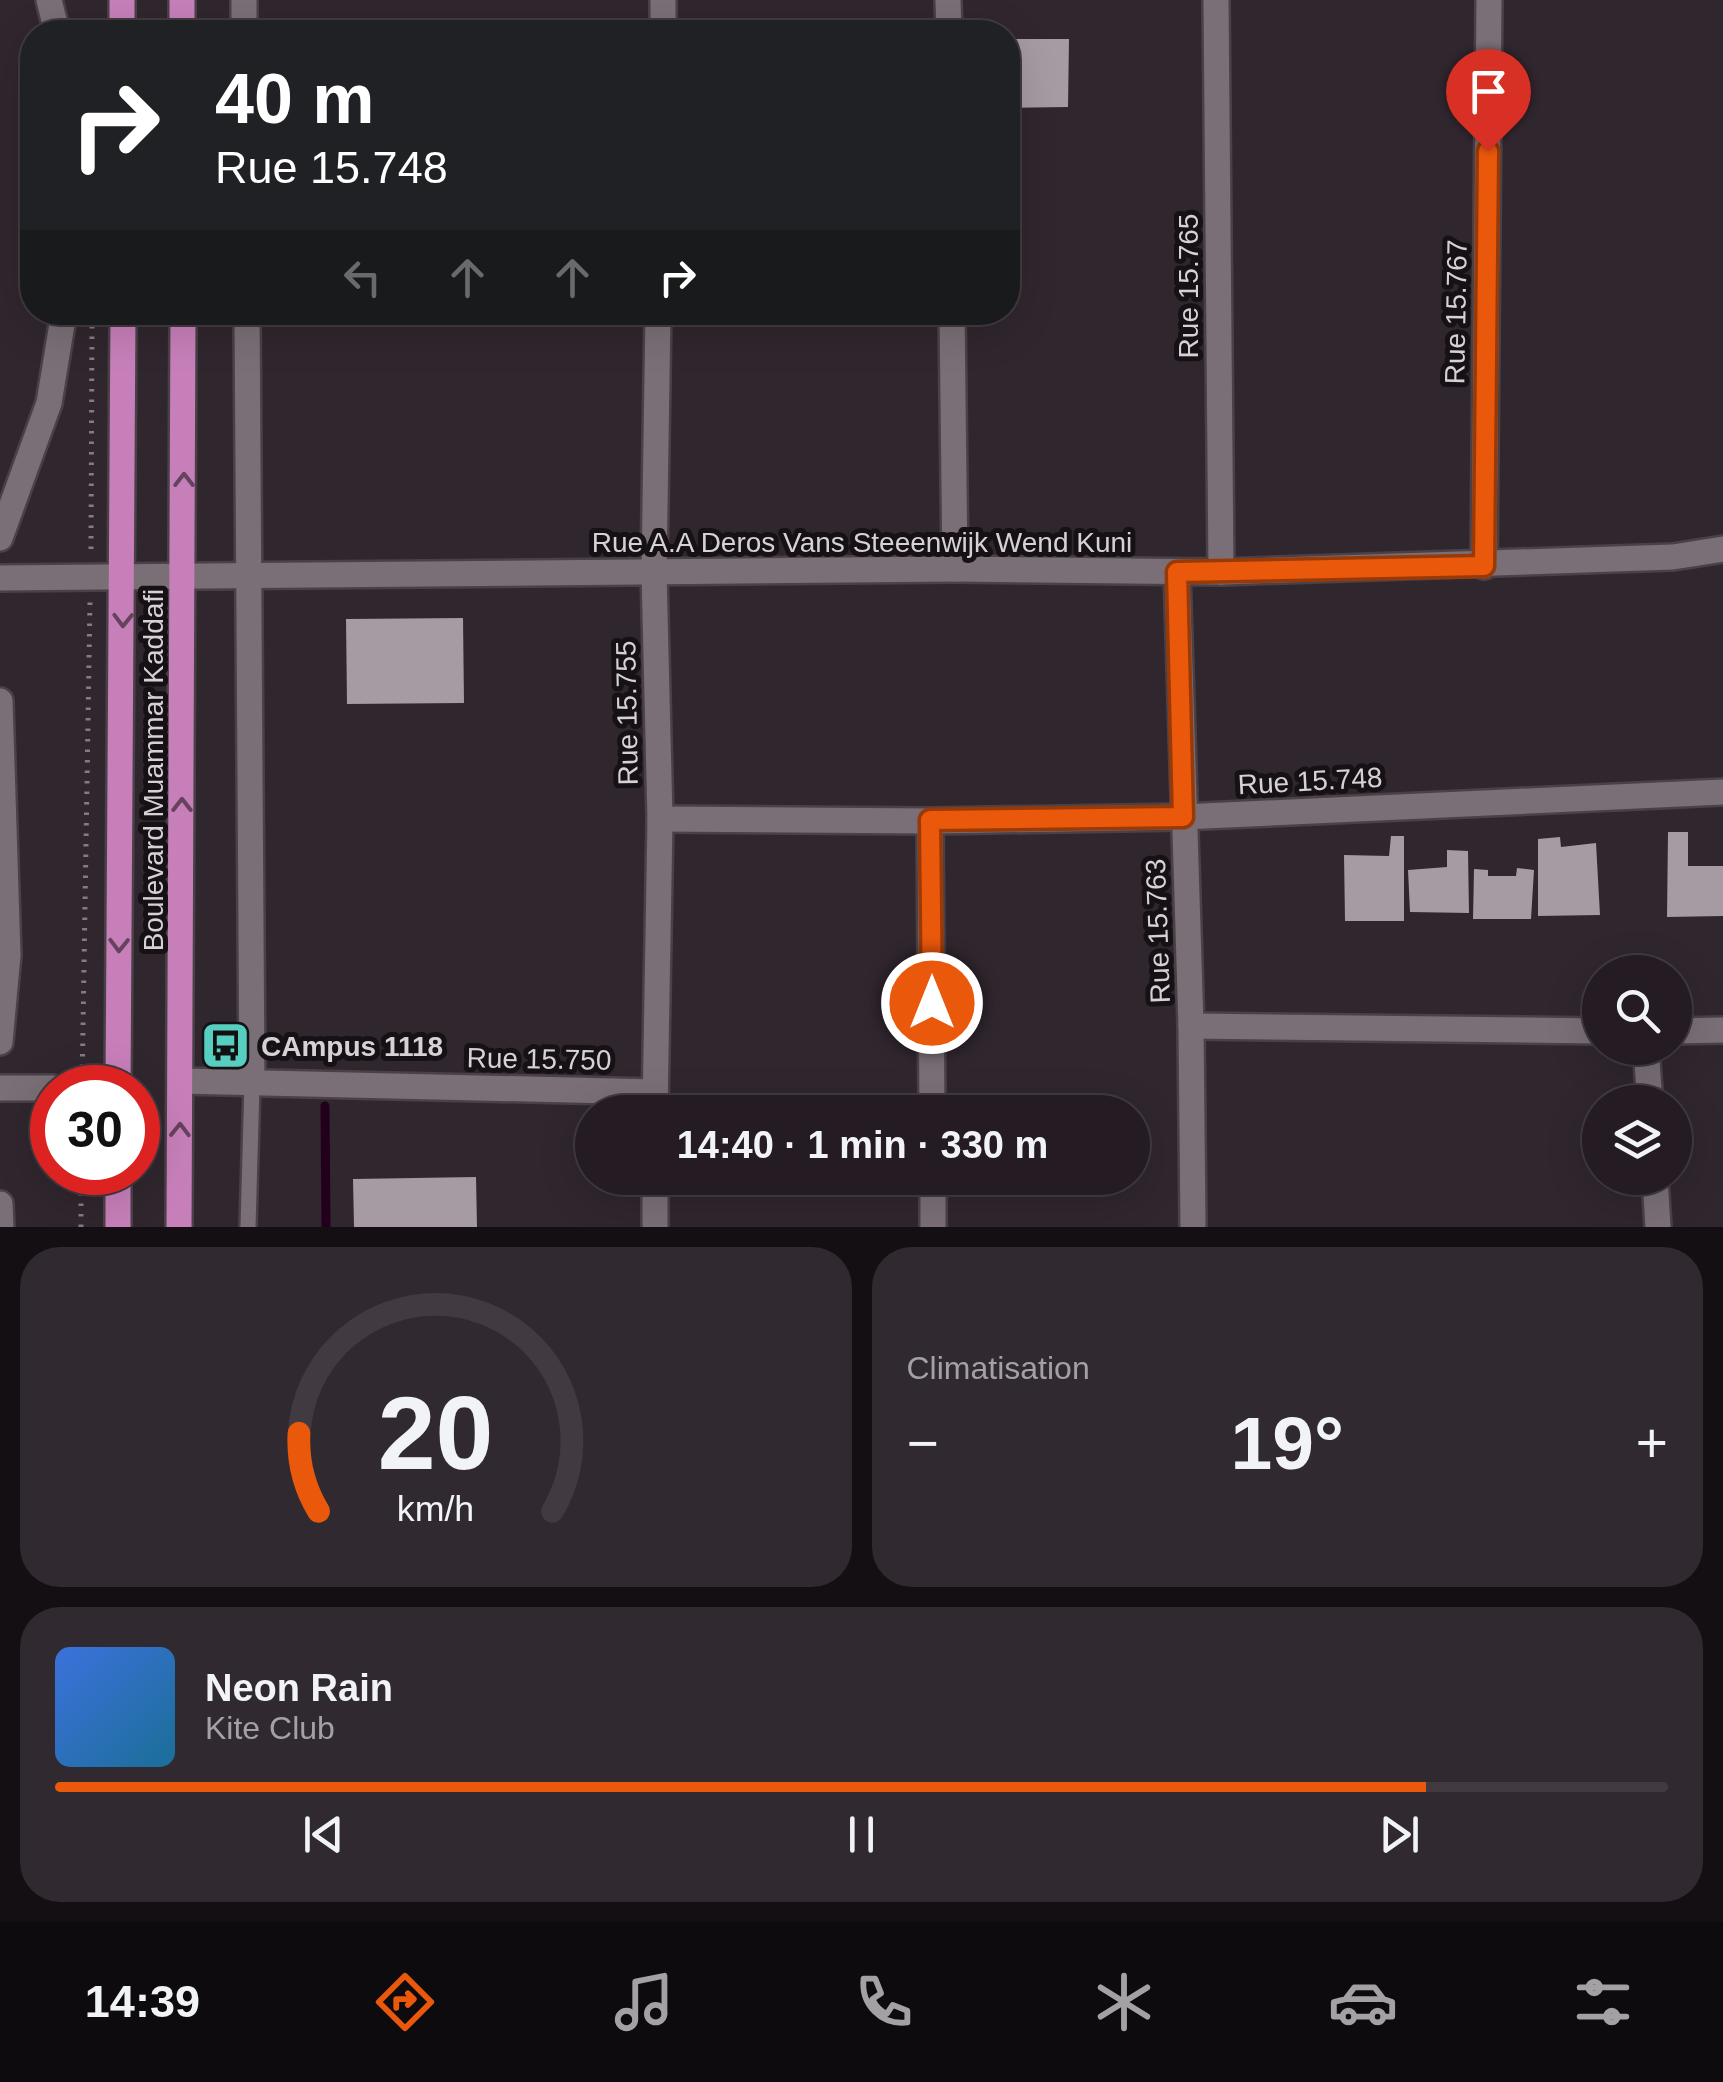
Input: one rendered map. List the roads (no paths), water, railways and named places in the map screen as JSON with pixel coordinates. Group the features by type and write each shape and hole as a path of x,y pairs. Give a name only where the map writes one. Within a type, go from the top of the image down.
{"main road":[{"name":"Boulevard Muammar Kaddafi","path":"118,1065 123,325"},
{"name":"Boulevard Muammar Kaddafi","path":"178,1227 184,325"},
{"path":"118,1195 118,1227"}],"street":[{"name":"Rue 15.765","path":"1216,0 1221,572"},
{"name":"Rue 15.767","path":"1484,566 1490,0"},
{"path":"0,538 49,403 62,325"},
{"path":"247,325 252,1083"},
{"name":"Rue 15.755","path":"655,1095 660,819 654,572 658,325"},
{"path":"952,325 954,569"},
{"name":"Rue A.A Deros Vans Steeenwijk Wend Kuni","path":"0,578 954,569 1221,572 1673,557 1723,548"},
{"name":"Rue 15.763","path":"1177,572 1193,1227"},
{"path":"0,701 8,955 0,1042"},
{"name":"Rue 15.748","path":"660,819 1183,817 1723,792"},
{"path":"930,820 932,1095"},
{"path":"1191,1026 1582,1030"},
{"path":"1692,1031 1723,1030"},
{"name":"Rue 15.750","path":"181,1081 575,1098"},
{"path":"0,1088 30,1088"},
{"path":"655,1195 655,1227"},
{"path":"933,1195 933,1227"},
{"path":"1656,1195 1658,1227"},
{"path":"0,1204 1,1227"}],"lane":[{"path":"248,1227 252,1083"}],"waterway":[{"path":"325,1106 326,1227"}],"place":[{"name":"CAmpus 1118","path":"226,1046"}]}
